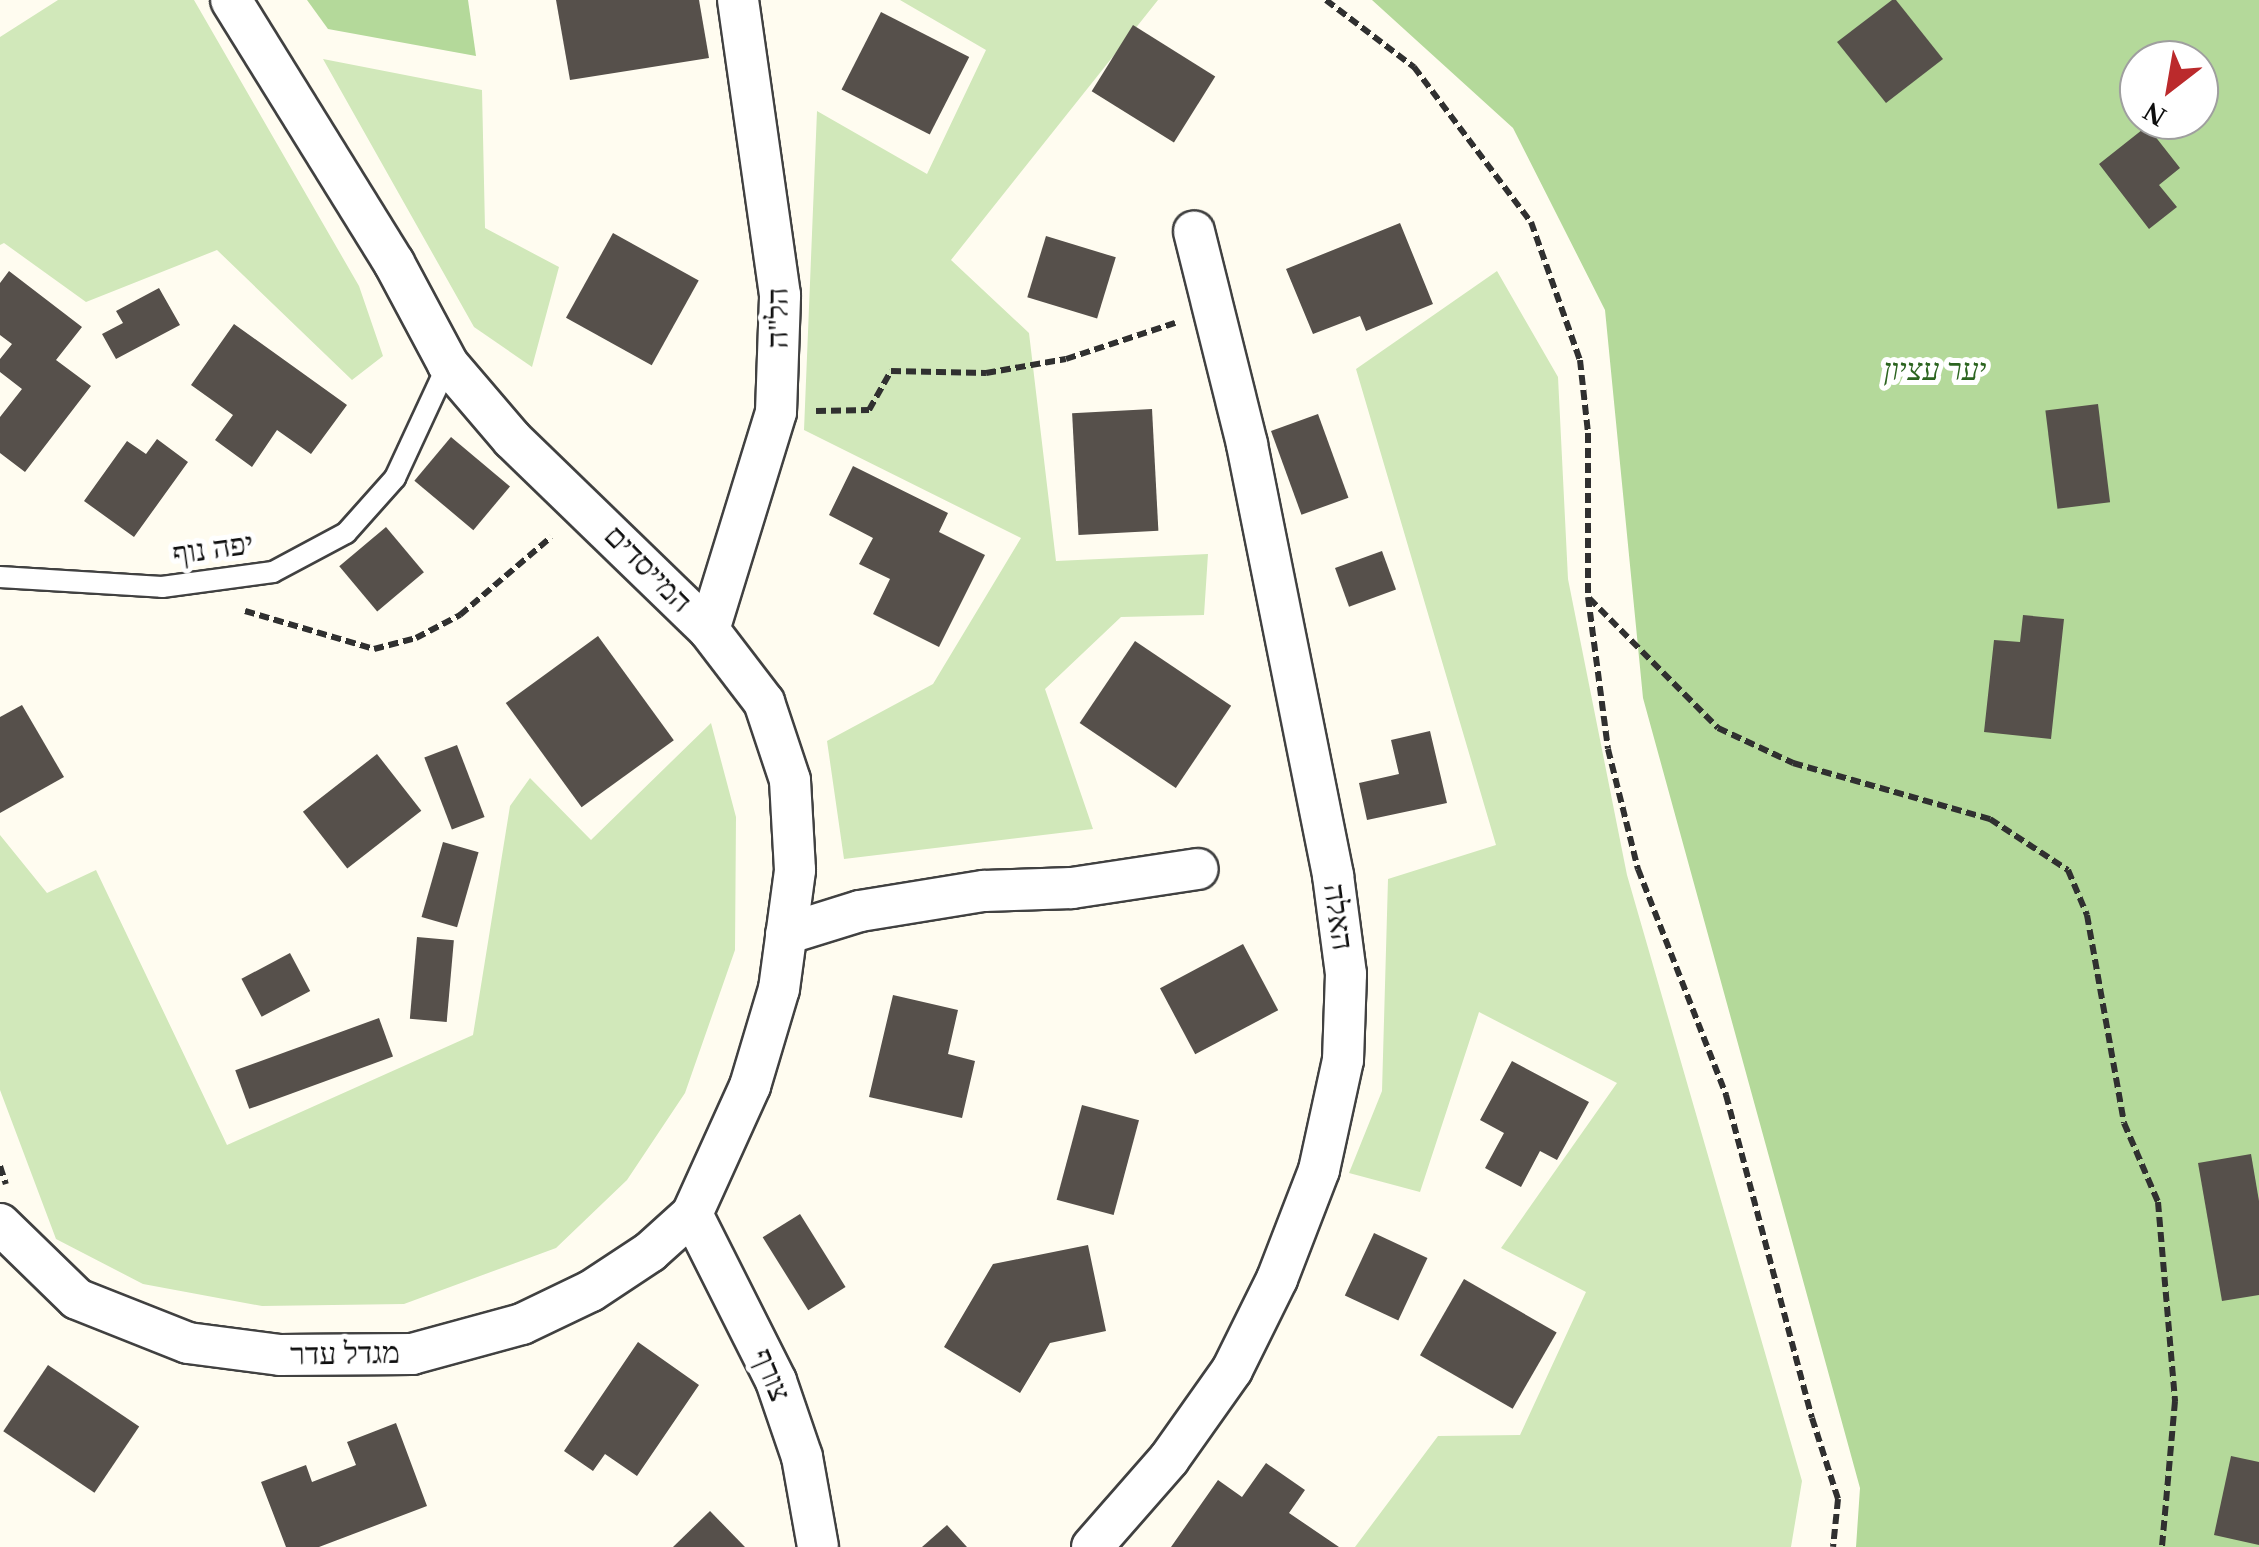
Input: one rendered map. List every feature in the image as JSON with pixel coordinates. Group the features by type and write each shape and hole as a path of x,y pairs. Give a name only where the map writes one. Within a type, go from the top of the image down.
{"street":[{"name":"המייסדים","path":"231,0 394,263 448,364 512,439 586,506 709,630 764,702 790,780 795,870 779,989 750,1086 692,1214"},
{"name":"הל\"ה","path":"709,630 776,412 780,295 738,0"},
{"name":"האלה","path":"1092,1547 1169,1459 1232,1370 1277,1279 1320,1170 1342,1060 1346,974 1332,874 1247,444 1194,232"},
{"path":"786,934 860,911 966,894 1072,888 1198,869"},
{"name":"מגדל עדר","path":"0,1224 77,1299 188,1343 280,1355 412,1354 522,1324 591,1291 650,1252 692,1214"},
{"name":"צורף","path":"692,1214 776,1380 802,1458 818,1547"}],"lane":[{"name":"יפה נוף","path":"0,576 162,586 273,572 346,533 395,478 448,364"}],"path":[{"path":"1326,0 1414,67 1531,222 1580,360 1588,433 1588,597 1608,750 1638,869 1726,1095 1812,1418 1838,1499 1832,1547"},
{"path":"776,412 868,410 892,372 986,372 1066,359 1170,323 1216,322"},
{"path":"233,607 374,649 416,638 460,615 586,506"},
{"path":"1588,597 1718,728 1793,763 1990,819 2068,870 2087,916 2124,1123 2158,1202 2175,1402 2162,1547"}],"green space":[{"path":"58,0 194,0 359,286 383,356 352,380 217,250 86,302 4,243 0,245 0,37"},
{"path":"307,0 468,0 476,56 328,29"},
{"path":"900,0 1158,0 951,260 1029,333 1056,561 1208,554 1204,615 1121,617 1045,689 1093,829 844,859 827,741 933,684 1021,538 804,430 817,111 927,174 986,50"},
{"name":"יער עציון","path":"1372,0 2259,0 2259,1547 1856,1547 1860,1488 1643,698 1605,310 1513,128"},
{"path":"323,59 482,90 485,228 559,267 532,367 474,327"},
{"path":"1497,271 1558,377 1568,579 1627,875 1802,1481 1791,1547 1355,1547 1438,1436 1520,1435 1586,1292 1501,1248 1617,1083 1479,1012 1420,1192 1349,1173 1382,1091 1388,879 1496,845 1356,369"},
{"path":"711,723 736,817 735,950 685,1093 627,1180 556,1248 404,1304 262,1306 143,1284 56,1239 0,1090 0,835 47,893 96,870 227,1145 473,1035 510,806 530,778 591,840"}],"building":[{"path":"556,0 699,0 709,58 570,80"},
{"path":"1896,0 1943,59 1886,103 1837,42"},
{"path":"881,12 969,57 930,134 842,90"},
{"path":"1133,25 1215,76 1174,143 1092,91"},
{"path":"2129,140 2158,140 2180,168 2159,185 2177,207 2149,229 2099,164"},
{"path":"1400,223 1433,304 1366,331 1360,316 1313,334 1286,269"},
{"path":"613,233 699,281 652,365 566,318"},
{"path":"1046,236 1116,257 1097,319 1027,297"},
{"path":"9,271 82,327 56,360 91,386 25,472 0,453 0,417 22,389 0,372 0,359 12,344 0,335 0,283"},
{"path":"159,288 180,325 116,359 102,334 123,323 116,311"},
{"path":"234,324 347,405 311,454 277,430 252,467 215,440 233,415 191,385"},
{"path":"2098,404 2110,502 2057,509 2045,410"},
{"path":"1152,409 1158,531 1078,535 1072,413"},
{"path":"1318,414 1348,498 1301,515 1271,431"},
{"path":"451,437 510,486 473,530 414,481"},
{"path":"157,439 188,462 134,537 84,501 127,441 146,454"},
{"path":"853,466 948,513 939,532 985,555 939,647 873,614 890,579 859,564 873,538 829,515"},
{"path":"386,527 424,572 377,611 339,566"},
{"path":"1382,551 1396,590 1349,607 1335,568"},
{"path":"2023,615 2064,619 2051,739 1984,732 1994,640 2020,642"},
{"path":"598,636 674,740 582,807 506,703"},
{"path":"1135,641 1231,706 1176,788 1080,723"},
{"path":"22,705 64,777 0,813 0,717"},
{"path":"1430,731 1447,803 1367,820 1359,783 1399,774 1391,740"},
{"path":"457,745 485,817 452,829 424,758"},
{"path":"377,754 421,811 347,869 303,812"},
{"path":"443,842 479,852 457,927 422,917"},
{"path":"417,937 454,940 447,1022 410,1019"},
{"path":"1243,944 1278,1010 1195,1054 1160,988"},
{"path":"290,953 310,991 262,1017 241,979"},
{"path":"893,995 958,1010 948,1054 975,1061 962,1118 869,1097"},
{"path":"379,1018 393,1057 249,1109 235,1070"},
{"path":"1512,1061 1589,1102 1557,1160 1540,1151 1521,1187 1485,1168 1504,1133 1480,1120"},
{"path":"1082,1105 1139,1120 1114,1215 1057,1200"},
{"path":"2251,1154 2259,1201 2259,1295 2222,1301 2198,1163"},
{"path":"800,1214 846,1287 808,1310 763,1237"},
{"path":"1374,1233 1427,1258 1398,1320 1345,1296"},
{"path":"1088,1245 1106,1331 1050,1343 1020,1393 944,1347 993,1264"},
{"path":"1464,1279 1557,1332 1513,1409 1420,1355"},
{"path":"638,1342 699,1385 637,1476 605,1454 593,1471 564,1451"},
{"path":"48,1365 139,1427 94,1493 3,1431"},
{"path":"396,1423 427,1506 319,1547 286,1547 261,1482 306,1465 312,1482 356,1465 347,1442"},
{"path":"2231,1456 2259,1462 2259,1545 2214,1535"},
{"path":"1266,1463 1305,1490 1289,1513 1339,1547 1171,1547 1218,1480 1242,1497"},
{"path":"710,1511 745,1547 673,1547"},
{"path":"947,1525 967,1547 922,1547"}]}
